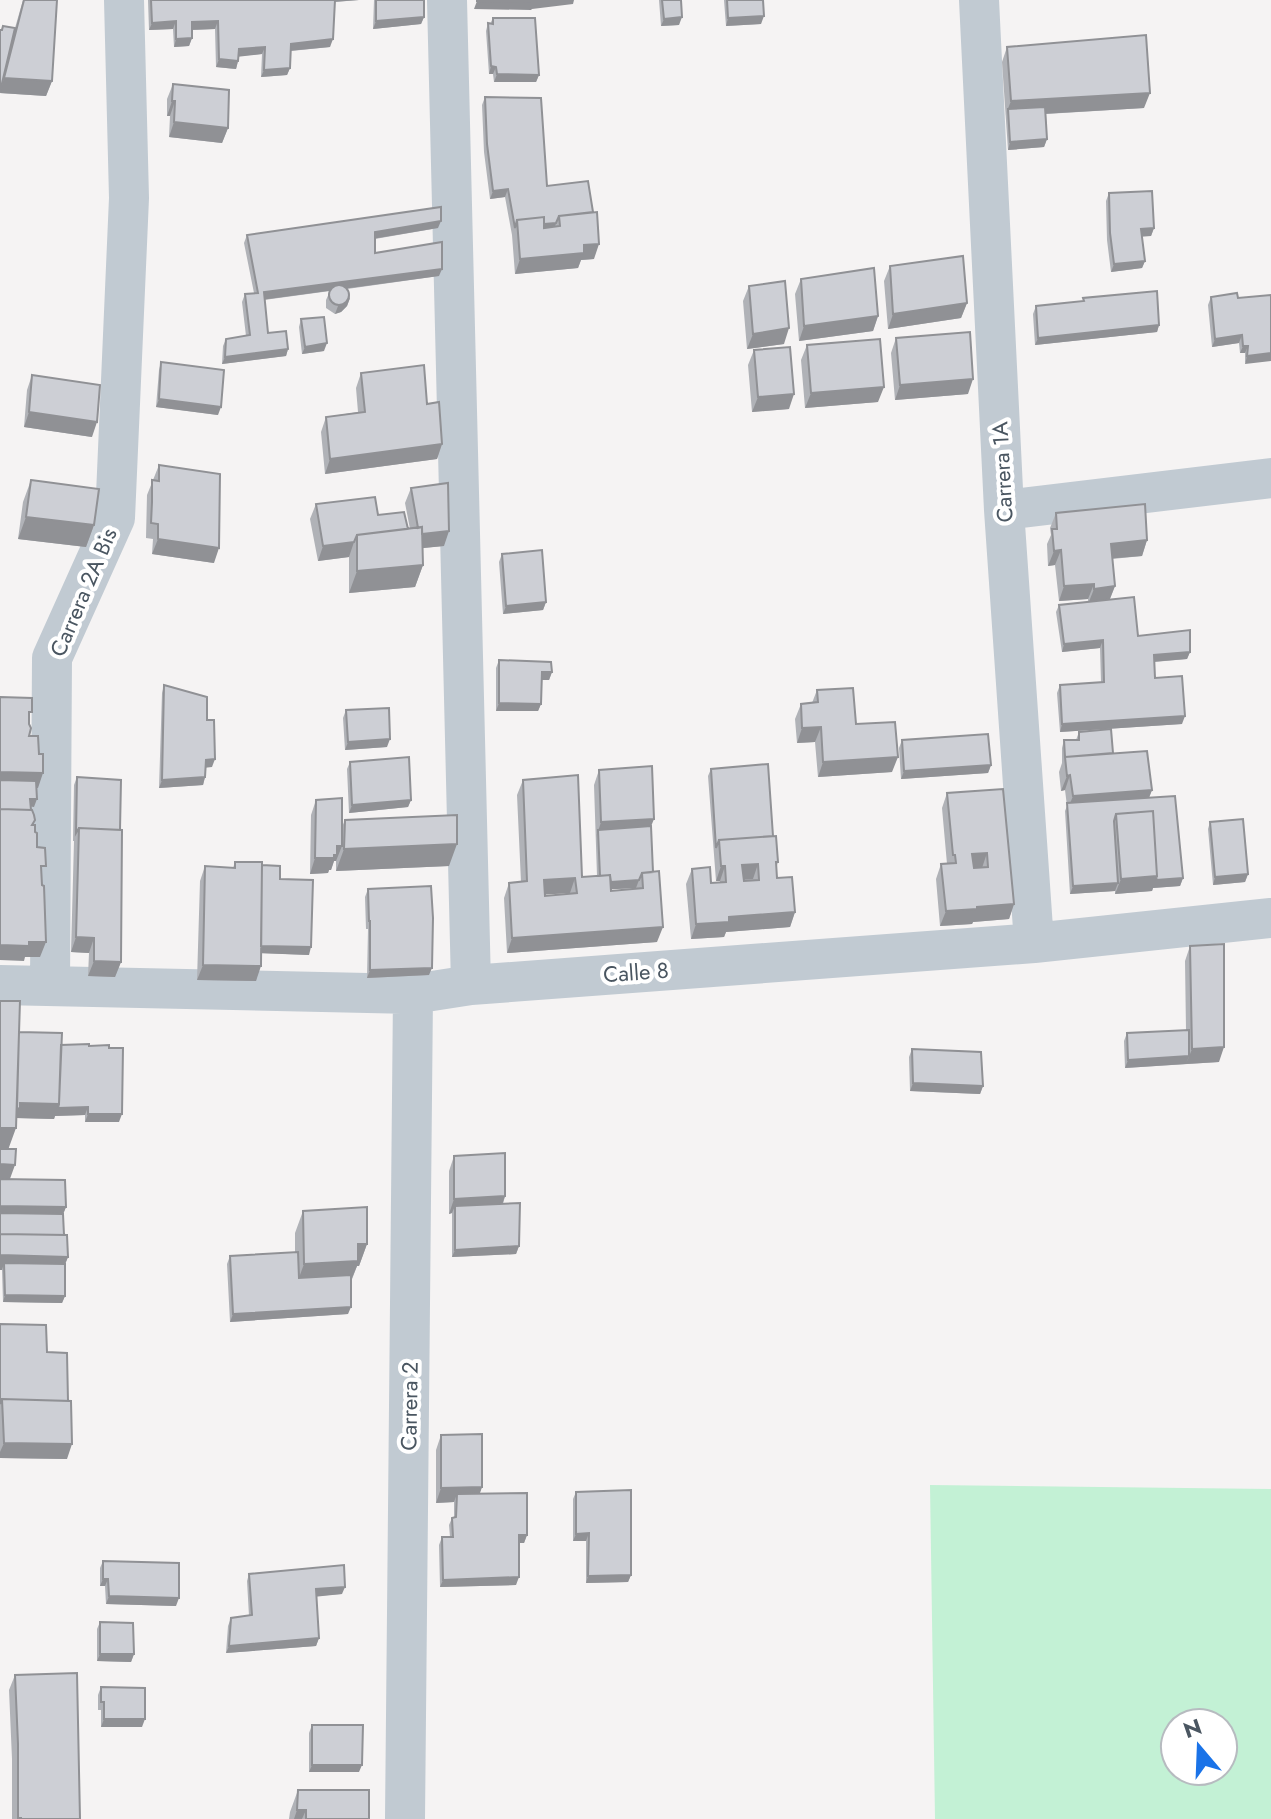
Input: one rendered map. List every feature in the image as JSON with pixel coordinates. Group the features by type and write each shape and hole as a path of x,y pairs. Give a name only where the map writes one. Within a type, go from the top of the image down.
{"street":[{"name":"Carrera 2A Bis","path":"50,986 52,658 115,518 129,198 124,0"},
{"path":"447,0 471,985"},
{"name":"Carrera 1A","path":"979,0 1004,510 1034,943"},
{"path":"1004,510 1271,478"},
{"name":"Calle 8","path":"0,985 413,994 471,985 1034,943 1271,918"},
{"name":"Carrera 2","path":"405,1819 413,994"}],"green space":[{"path":"930,1485 1271,1489 1271,1819 935,1819"}],"building":[{"path":"24,0 57,0 52,81 4,78"},
{"path":"151,0 335,0 333,39 291,44 290,68 264,70 265,47 239,49 238,61 219,59 218,21 192,22 192,38 176,39 176,21 152,23"},
{"path":"376,0 424,0 424,17 376,21"},
{"path":"534,0 534,2 477,1"},
{"path":"662,0 681,0 682,17 664,19"},
{"path":"727,0 763,0 764,16 728,18"},
{"path":"493,18 535,18 539,75 497,74 496,67 491,66 488,23 493,24"},
{"path":"3,26 15,28 0,92 0,30"},
{"path":"1146,35 1150,93 1011,101 1007,47"},
{"path":"173,84 229,90 228,128 174,122"},
{"path":"485,97 541,98 547,186 588,181 593,212 559,216 556,223 544,224 544,217 517,220 515,228 508,189 493,191"},
{"path":"1045,107 1047,139 1010,142 1008,109"},
{"path":"1152,191 1154,228 1141,229 1145,261 1114,264 1109,193"},
{"path":"441,207 441,221 375,232 375,253 442,242 442,269 264,292 268,333 286,331 288,349 225,357 226,339 250,335 245,294 258,293 247,235"},
{"path":"597,212 599,244 584,245 584,253 520,259 517,220 544,217 544,228 560,226 559,216"},
{"path":"963,256 967,303 893,314 890,266"},
{"path":"874,268 878,316 804,326 801,279"},
{"path":"785,281 789,328 753,334 749,286"},
{"path":"339,285 346,288 349,295 346,302 339,305 332,302 329,295 332,288"},
{"path":"1157,291 1159,325 1038,338 1036,306"},
{"path":"1237,293 1238,298 1271,295 1271,353 1247,356 1248,346 1243,346 1242,335 1215,339 1211,297"},
{"path":"324,317 327,343 305,347 301,319"},
{"path":"970,332 973,379 900,385 896,338"},
{"path":"880,339 884,387 811,393 807,345"},
{"path":"790,347 794,394 758,397 754,350"},
{"path":"161,362 224,370 221,407 159,399"},
{"path":"424,365 427,404 439,402 442,444 330,459 326,417 365,412 361,373"},
{"path":"32,375 100,385 97,422 29,412"},
{"path":"159,465 220,474 219,548 158,539 158,524 151,523 152,480 159,481"},
{"path":"31,480 99,489 94,525 26,517"},
{"path":"448,483 449,531 422,534 422,527 418,528 411,488"},
{"path":"375,497 378,515 404,512 408,529 357,535 354,542 323,546 316,504"},
{"path":"1145,504 1147,540 1111,544 1115,586 1094,589 1094,584 1064,586 1061,550 1054,551 1052,529 1057,529 1056,513"},
{"path":"422,527 423,565 357,571 357,535"},
{"path":"542,550 546,602 506,606 502,554"},
{"path":"1134,597 1138,636 1190,630 1190,652 1154,655 1155,678 1182,676 1185,716 1062,724 1060,685 1104,682 1103,640 1064,644 1059,605"},
{"path":"499,660 551,662 552,672 542,672 541,704 499,703"},
{"path":"164,685 207,697 207,720 214,720 215,759 206,760 205,777 162,780"},
{"path":"853,688 856,724 895,722 898,757 823,762 821,727 802,728 801,704 818,702 817,690"},
{"path":"0,697 32,698 29,736 38,736 39,754 43,754 43,773 0,772"},
{"path":"389,708 390,739 348,742 346,710"},
{"path":"1111,729 1113,753 1065,757 1064,740 1079,740 1079,732"},
{"path":"988,734 991,765 904,771 902,740"},
{"path":"1147,751 1152,790 1073,796 1065,757"},
{"path":"409,757 411,800 352,805 350,762"},
{"path":"768,764 773,836 719,840 716,848 711,769"},
{"path":"652,766 654,819 601,822 599,770"},
{"path":"578,775 582,877 610,875 611,891 643,888 642,873 659,871 663,927 512,938 509,883 527,881 523,780","holes":["575,878 577,893 545,896 544,880"]},
{"path":"77,777 121,780 120,830 79,828 76,833"},
{"path":"0,780 36,781 37,799 30,799 31,810 0,809"},
{"path":"1003,789 1014,904 946,911 941,864 956,863 947,793","holes":["987,853 988,867 974,868 972,854"]},
{"path":"1175,796 1183,878 1156,880 1153,811 1116,814 1118,883 1073,886 1067,803"},
{"path":"342,798 342,846 337,846 334,858 315,858 316,800"},
{"path":"0,809 32,810 34,815 32,825 35,825 37,833 37,847 45,848 46,866 41,866 46,942 29,942 29,946 0,945"},
{"path":"1153,811 1157,876 1121,879 1116,814"},
{"path":"457,815 457,844 344,849 345,820"},
{"path":"1243,819 1248,874 1215,877 1210,822"},
{"path":"651,826 653,872 642,873 639,880 611,882 610,875 600,876 598,830"},
{"path":"79,828 122,830 121,962 94,961 94,938 76,937"},
{"path":"776,836 777,878 792,877 795,912 729,917 729,922 696,924 692,869 710,867 711,883 726,882 719,840","holes":["758,864 759,880 744,881 742,865"]},
{"path":"235,862 262,862 261,966 203,965 205,866 235,868"},
{"path":"262,865 280,866 280,879 313,880 311,947 261,946"},
{"path":"431,886 432,968 370,970 368,889"},
{"path":"1224,944 1224,1047 1192,1049 1190,946"},
{"path":"0,1001 20,1001 16,1128 0,1128"},
{"path":"1189,1030 1189,1056 1128,1060 1127,1033"},
{"path":"19,1032 62,1033 59,1104 20,1103 20,1109 17,1108"},
{"path":"61,1045 123,1048 122,1114 88,1114 88,1107 58,1108"},
{"path":"912,1049 981,1052 983,1086 913,1083"},
{"path":"0,1149 16,1149 15,1165 0,1164"},
{"path":"505,1153 505,1196 454,1199 454,1156"},
{"path":"0,1179 65,1180 66,1207 0,1206"},
{"path":"520,1203 519,1246 455,1250 455,1206"},
{"path":"367,1207 367,1244 358,1244 358,1261 304,1264 303,1211"},
{"path":"0,1213 63,1214 64,1235 0,1234"},
{"path":"0,1234 67,1235 68,1257 0,1255"},
{"path":"298,1252 299,1278 351,1275 351,1307 233,1314 230,1256"},
{"path":"4,1263 65,1264 65,1296 5,1295"},
{"path":"0,1324 46,1325 47,1352 67,1353 68,1401 2,1399 0,1404"},
{"path":"2,1399 71,1401 72,1444 4,1443"},
{"path":"482,1434 482,1487 441,1488 441,1435"},
{"path":"631,1490 631,1575 588,1576 589,1533 576,1534 576,1492"},
{"path":"527,1493 527,1535 519,1535 519,1577 443,1580 442,1537 453,1537 452,1518 456,1517 457,1494"},
{"path":"103,1561 179,1563 179,1598 109,1596 108,1579 103,1579"},
{"path":"344,1565 345,1587 316,1589 319,1638 229,1646 231,1618 252,1615 249,1574"},
{"path":"100,1622 133,1623 134,1654 100,1654"},
{"path":"77,1673 80,1819 18,1818 15,1675"},
{"path":"101,1687 145,1688 145,1719 104,1719"},
{"path":"312,1725 363,1725 362,1765 312,1765"},
{"path":"298,1790 369,1790 369,1819 306,1819 306,1810 297,1810"}]}
